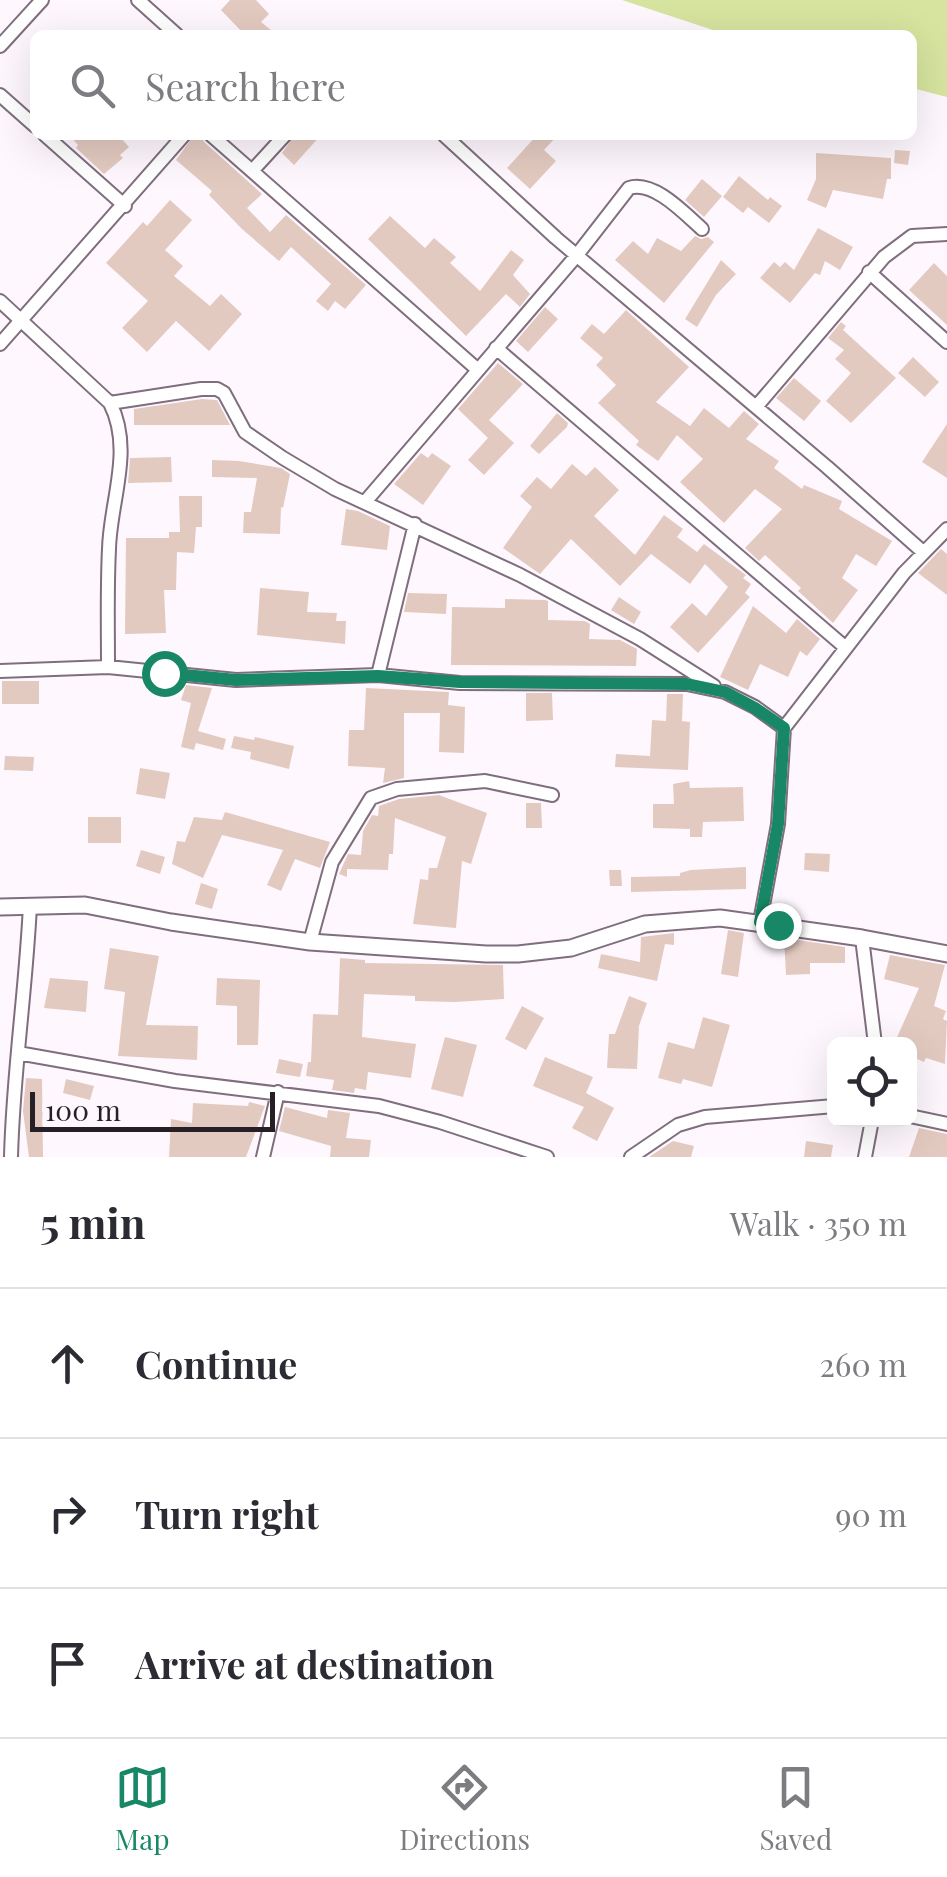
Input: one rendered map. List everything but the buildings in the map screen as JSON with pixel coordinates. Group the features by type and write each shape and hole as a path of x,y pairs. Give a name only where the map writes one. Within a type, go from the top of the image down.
{"street":[{"path":"0,46 42,0"},
{"path":"138,0 171,30"},
{"path":"0,95 30,122"},
{"path":"51,140 125,206"},
{"path":"0,344 180,140"},
{"path":"217,140 478,370"},
{"path":"252,171 280,140"},
{"path":"450,140 922,552"},
{"path":"365,502 634,186 646,188 676,206 702,228"},
{"path":"756,407 869,272 912,236 947,234"},
{"path":"869,272 947,342"},
{"path":"0,301 110,403 118,422 121,464 108,545 108,667"},
{"path":"496,348 846,648"},
{"path":"110,403 217,389 224,393 245,432 258,442 335,488 640,639 784,728"},
{"path":"378,676 414,524"},
{"path":"760,922 778,824 784,728 922,552 947,529"},
{"path":"0,671 108,667 236,680 378,676 460,682 687,684 725,692"},
{"path":"310,942 332,862 370,798 397,789 485,781 552,795"},
{"path":"0,907 86,905 170,922 310,942 409,951 518,954 571,948 665,920 720,918 947,954"},
{"path":"11,1157 30,906"},
{"path":"862,938 873,1037"},
{"path":"18,1053 175,1081 379,1106 547,1157"},
{"path":"263,1157 278,1092"},
{"path":"631,1157 678,1124 705,1117 827,1107"},
{"path":"917,1118 947,1124"},
{"path":"865,1157 871,1127"}],"green space":[{"path":"622,0 947,0 947,97 917,89 917,30 713,30"}],"route":[{"path":"164,673 236,680 378,676 460,682 687,684 725,692 784,728 778,824 760,922 778,925"}]}
